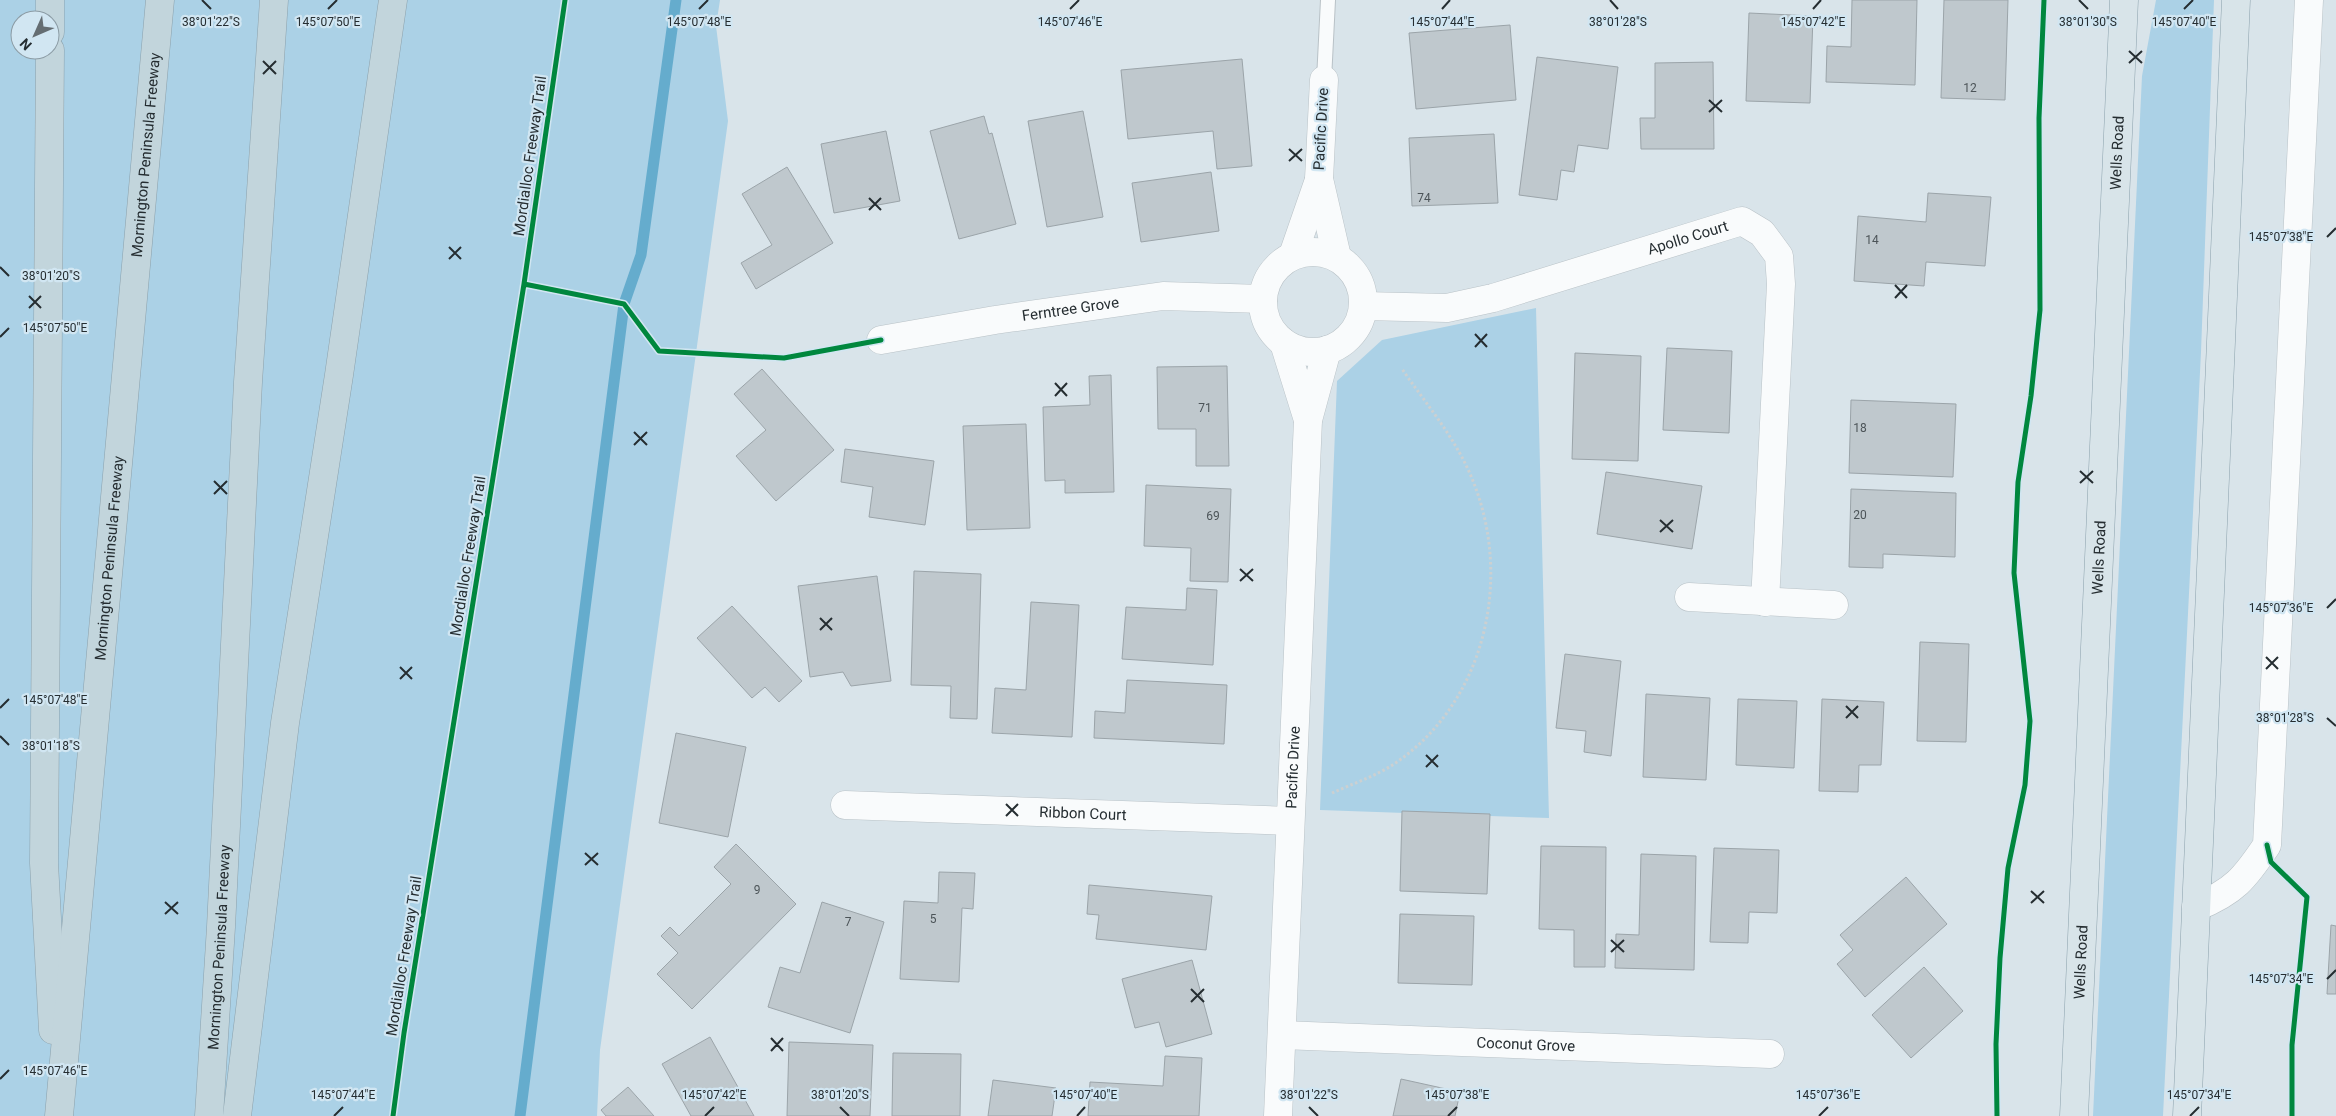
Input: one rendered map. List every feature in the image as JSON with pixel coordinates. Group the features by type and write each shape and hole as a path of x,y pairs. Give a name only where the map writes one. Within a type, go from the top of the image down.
{"highway":[{"name":"Mornington Peninsula Freeway","path":"58,1116 160,0"},
{"name":"Mornington Peninsula Freeway","path":"209,1116 248,382 274,0"},
{"path":"237,1116 285,723 340,365 393,0"},
{"path":"50,60 44,863 58,1116"}],"main road":[{"name":"Wells Road","path":"2074,1116 2124,0"},
{"path":"2187,1116 2236,0"}],"street":[{"path":"2196,907 2219,898 2246,876 2267,845 2309,0"},
{"name":"Pacific Drive","path":"1324,80 1319,179 1337,257"},
{"name":"Pacific Drive","path":"1293,255 1319,179"},
{"name":"Apollo Court","path":"1364,306 1447,308 1493,298 1742,221 1762,233 1779,256 1781,284 1765,602"},
{"path":"1323,252 1337,257 1349,266 1358,278 1363,291 1364,306 1360,321 1352,334 1341,344 1327,350 1313,352 1298,350 1284,343 1268,323 1264,312 1263,299 1266,285 1272,272 1293,255 1323,252"},
{"name":"Ferntree Grove","path":"881,340 995,320 1162,296 1263,299"},
{"name":"Pacific Drive","path":"1284,343 1308,420"},
{"name":"Pacific Drive","path":"1278,1116 1308,420 1327,350"},
{"path":"1689,597 1834,605"},
{"name":"Ribbon Court","path":"845,805 1290,821"},
{"name":"Coconut Grove","path":"1282,1035 1770,1054"}],"lane":[{"path":"1324,80 1328,0"}],"path":[{"path":"1332,793 1394,764 1433,730 1468,678 1481,643 1490,606 1492,568 1489,530 1473,481 1450,437 1402,369"}],"shaded area":[{"path":"0,0 720,0 716,26 728,121 600,1050 597,1116 0,1116"},
{"path":"2156,0 2214,0 2201,352 2163,1116 2093,1116 2142,76"},
{"path":"1536,308 1549,818 1320,810 1337,381 1382,340"}],"building":[{"path":"1852,0 1917,0 1915,85 1826,82 1827,46 1851,47"},
{"path":"1944,0 2008,0 2005,100 1941,98"},
{"path":"1749,13 1813,16 1810,103 1746,101"},
{"path":"1510,25 1516,100 1416,109 1409,33"},
{"path":"1537,57 1618,67 1608,149 1578,145 1574,172 1561,170 1557,200 1519,195"},
{"path":"1242,59 1252,166 1217,169 1213,131 1128,139 1121,70"},
{"path":"1713,62 1714,149 1641,149 1640,118 1655,118 1655,63"},
{"path":"1083,111 1103,217 1047,227 1028,121"},
{"path":"984,116 989,134 992,133 1016,224 959,239 930,131"},
{"path":"886,131 900,201 834,213 821,144"},
{"path":"1494,134 1498,203 1412,206 1409,138"},
{"path":"787,167 833,243 756,289 741,263 772,245 742,194"},
{"path":"1211,172 1219,231 1141,242 1132,183"},
{"path":"1928,193 1991,197 1985,266 1926,262 1924,286 1854,281 1858,216 1926,222"},
{"path":"1667,348 1732,351 1729,433 1663,430"},
{"path":"1575,353 1641,356 1638,461 1572,459"},
{"path":"1227,366 1229,466 1196,466 1196,429 1158,429 1157,367"},
{"path":"762,369 834,450 776,501 736,456 766,430 734,394"},
{"path":"1111,375 1114,492 1065,493 1065,480 1045,481 1043,407 1090,405 1089,376"},
{"path":"1851,400 1956,404 1953,477 1849,473"},
{"path":"1026,424 1030,528 967,530 963,426"},
{"path":"845,449 934,461 925,525 869,517 873,487 841,482"},
{"path":"1606,472 1702,486 1692,549 1597,534"},
{"path":"1146,485 1231,489 1228,582 1190,581 1191,548 1144,546"},
{"path":"1851,489 1956,493 1955,557 1883,554 1883,568 1849,567"},
{"path":"914,571 981,574 977,719 950,718 951,686 911,685"},
{"path":"877,576 891,681 851,686 843,672 810,677 798,586"},
{"path":"1187,588 1217,590 1213,665 1122,659 1126,607 1186,610"},
{"path":"1031,602 1079,605 1072,737 992,733 995,688 1026,690"},
{"path":"732,606 802,681 779,702 765,687 752,698 697,638"},
{"path":"1920,642 1969,644 1966,742 1917,741"},
{"path":"1565,654 1621,661 1611,756 1584,752 1586,731 1556,728"},
{"path":"1127,680 1227,685 1224,744 1094,738 1095,711 1125,713"},
{"path":"1646,694 1710,698 1706,780 1643,777"},
{"path":"1738,699 1797,701 1794,768 1736,765"},
{"path":"1822,699 1884,702 1881,765 1859,765 1858,792 1819,791"},
{"path":"676,733 746,747 728,837 659,823"},
{"path":"1402,811 1490,814 1487,894 1400,891"},
{"path":"736,844 796,904 692,1009 657,974 678,953 661,936 670,927 679,936 731,884 714,867"},
{"path":"1541,846 1606,847 1605,967 1574,967 1574,930 1539,929"},
{"path":"1714,848 1779,850 1777,913 1749,912 1748,943 1710,942"},
{"path":"1641,854 1696,856 1694,970 1615,968 1616,934 1639,935"},
{"path":"939,872 975,873 973,909 962,908 959,982 900,979 904,901 938,903"},
{"path":"1906,877 1947,924 1865,997 1837,964 1853,950 1840,935"},
{"path":"1089,885 1212,896 1206,950 1096,939 1099,915 1087,914"},
{"path":"822,902 884,922 850,1033 768,1007 780,967 800,973"},
{"path":"1400,914 1474,916 1472,985 1398,983"},
{"path":"2331,925 2336,926 2336,994 2327,994"},
{"path":"1192,960 1212,1034 1166,1047 1159,1022 1135,1028 1122,979"},
{"path":"1924,967 1963,1011 1911,1058 1872,1015"},
{"path":"710,1037 754,1116 691,1116 662,1064"},
{"path":"789,1042 873,1045 870,1116 787,1116"},
{"path":"893,1053 961,1054 960,1116 892,1116"},
{"path":"1165,1056 1202,1058 1199,1116 1088,1116 1090,1082 1163,1086"},
{"path":"1401,1079 1460,1092 1455,1116 1393,1116"},
{"path":"993,1080 1056,1088 1052,1116 988,1116"},
{"path":"628,1087 654,1116 606,1116 601,1110"}],"waterway":[{"path":"520,1116 624,304 641,255 676,0"}],"cycle path":[{"name":"Mordialloc Freeway Trail","path":"393,1116 404,1033 524,284 565,0"},
{"path":"1997,1116 1996,1044 2000,958 2008,868 2025,785 2030,721 2014,573 2018,482 2031,396 2040,310 2039,118 2044,0"},
{"path":"524,284 624,304 659,351 784,358 881,340"},
{"path":"2267,845 2271,862 2307,897 2292,1045 2292,1116"}]}
